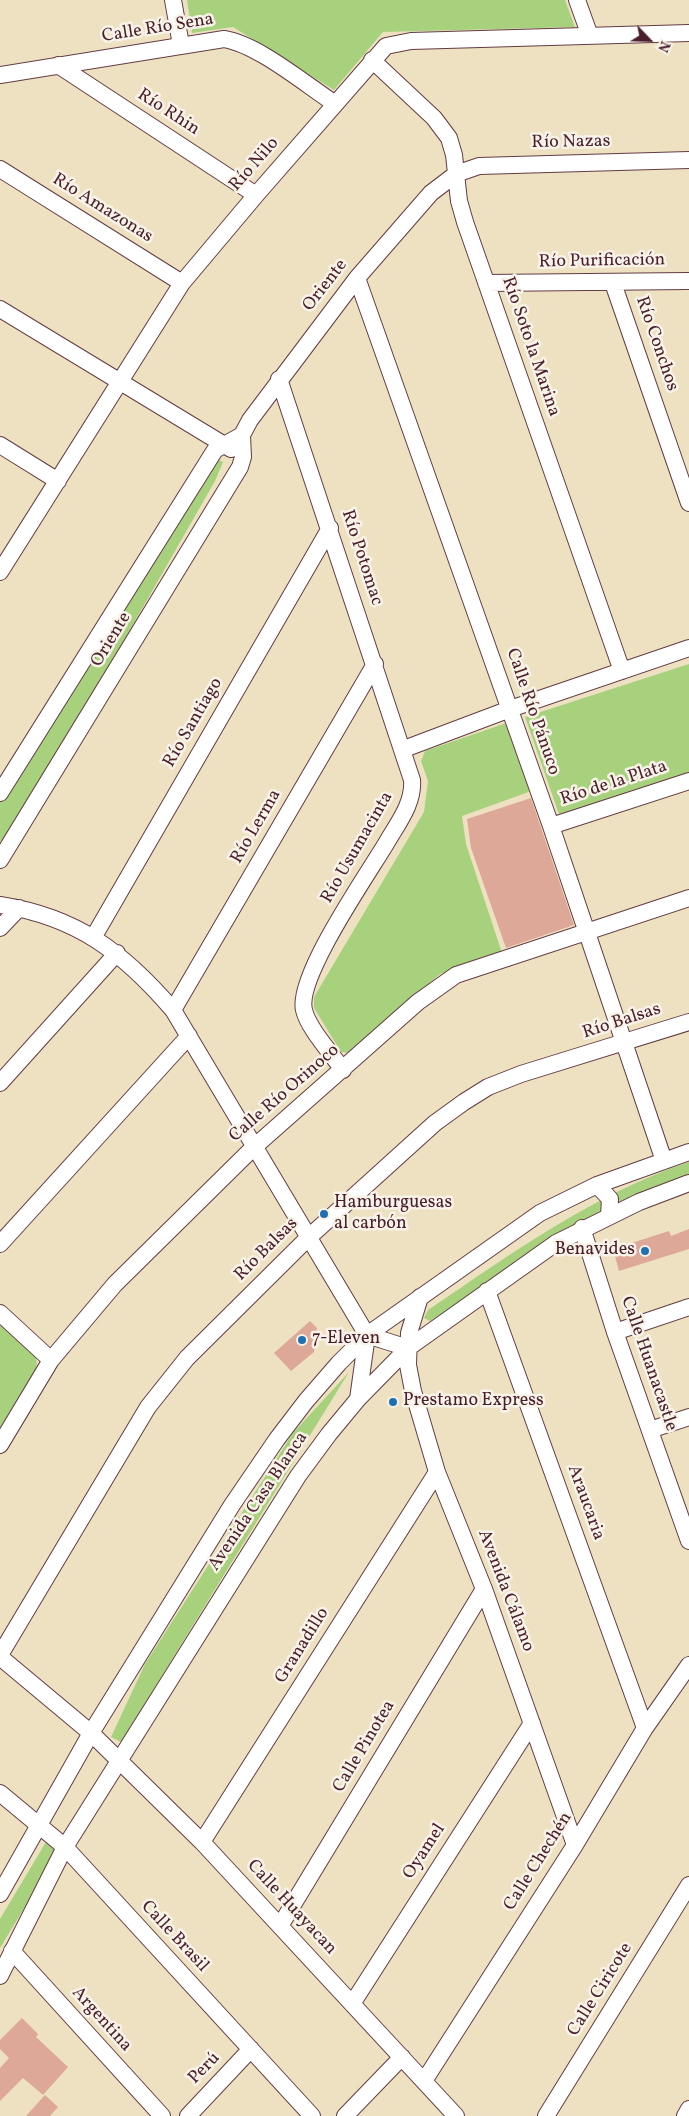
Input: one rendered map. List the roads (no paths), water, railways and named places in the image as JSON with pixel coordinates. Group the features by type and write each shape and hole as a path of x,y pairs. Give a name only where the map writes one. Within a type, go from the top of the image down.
{"street":[{"path":"173,0 180,45"},
{"path":"577,0 590,36"},
{"name":"Río Nilo","path":"0,572 182,283 334,103 372,60 391,44 411,40 689,32"},
{"name":"Calle Río Sena","path":"0,75 213,39 224,39 241,43 334,103"},
{"name":"Río Soto la Marina","path":"372,60 434,118 449,138 459,201 486,284 622,671"},
{"name":"Río Rhin","path":"58,65 256,195"},
{"name":"Río Nazas","path":"456,174 468,168 494,164 689,160"},
{"name":"Río Amazonas","path":"0,169 182,283"},
{"name":"Oriente","path":"0,860 240,467 243,457 242,435 259,404 357,278 431,193 456,174"},
{"name":"Calle Río Pánuco","path":"357,278 551,826 664,1161"},
{"name":"Río Purificación","path":"486,284 689,281"},
{"name":"Río Conchos","path":"614,282 689,503"},
{"path":"0,309 243,457"},
{"name":"Río Potomac","path":"279,379 404,750"},
{"name":"Oriente","path":"0,792 215,450 242,435"},
{"path":"0,446 58,481"},
{"name":"Río Santiago","path":"93,938 330,528"},
{"path":"404,750 510,709 689,648"},
{"name":"Río Lerma","path":"173,1010 375,664"},
{"name":"Río Usumacinta","path":"343,1070 308,1020 304,1011 304,990 321,952 410,802 412,780 404,750"},
{"name":"Río de la Plata","path":"551,826 689,781"},
{"name":"Calle Río Orinoco","path":"0,1446 52,1360 115,1284 253,1148 418,1002 448,979 476,968 689,898"},
{"path":"0,905 18,908 65,923 93,938 117,953 145,978 173,1010 253,1148 367,1335 358,1399"},
{"path":"0,928 18,908"},
{"path":"0,1083 117,953"},
{"name":"Río Balsas","path":"0,1656 148,1407 187,1358 309,1237 435,1123 488,1087 521,1074 689,1022"},
{"path":"0,1244 189,1036"},
{"name":"Avenida Casa Blanca","path":"0,1894 91,1733 232,1505 306,1400 367,1335 540,1213 597,1185 689,1152"},
{"name":"Avenida Casa Blanca","path":"0,1976 65,1847 243,1560 298,1476 358,1399 408,1348 556,1243 582,1228 639,1202 689,1183"},
{"path":"597,1185 610,1199 609,1216"},
{"name":"Calle Huanacastle","path":"582,1228 615,1332 686,1524 689,1542"},
{"name":"Araucaria","path":"487,1291 645,1728"},
{"name":"Avenida Cálamo","path":"420,1297 411,1322 408,1348 410,1380 438,1472 484,1589 575,1845"},
{"path":"615,1332 689,1307"},
{"path":"0,1313 52,1360"},
{"path":"367,1335 408,1348"},
{"path":"650,1430 689,1417"},
{"name":"Granadillo","path":"202,1842 438,1472"},
{"name":"Calle Pinotea","path":"280,1926 484,1589"},
{"name":"Calle Huayacan","path":"0,1656 91,1733 202,1842 456,2116"},
{"name":"Calle Chechén","path":"424,2081 575,1845 645,1728 689,1665"},
{"name":"Oyamel","path":"352,2004 532,1723"},
{"name":"Calle Brasil","path":"0,1793 65,1847 312,2116"},
{"name":"Calle Ciricote","path":"546,2116 689,1885"},
{"name":"Argentina","path":"12,1951 162,2116"},
{"name":"Perú","path":"188,2116 251,2049"},
{"path":"345,2116 402,2057"},
{"path":"685,2116 689,2109"}],"place":[{"name":"Hamburguesas al carbón","path":"324,1214"},
{"name":"Benavides","path":"645,1251"},
{"name":"7-Eleven","path":"302,1340"},
{"name":"Prestamo Express","path":"393,1402"}]}
